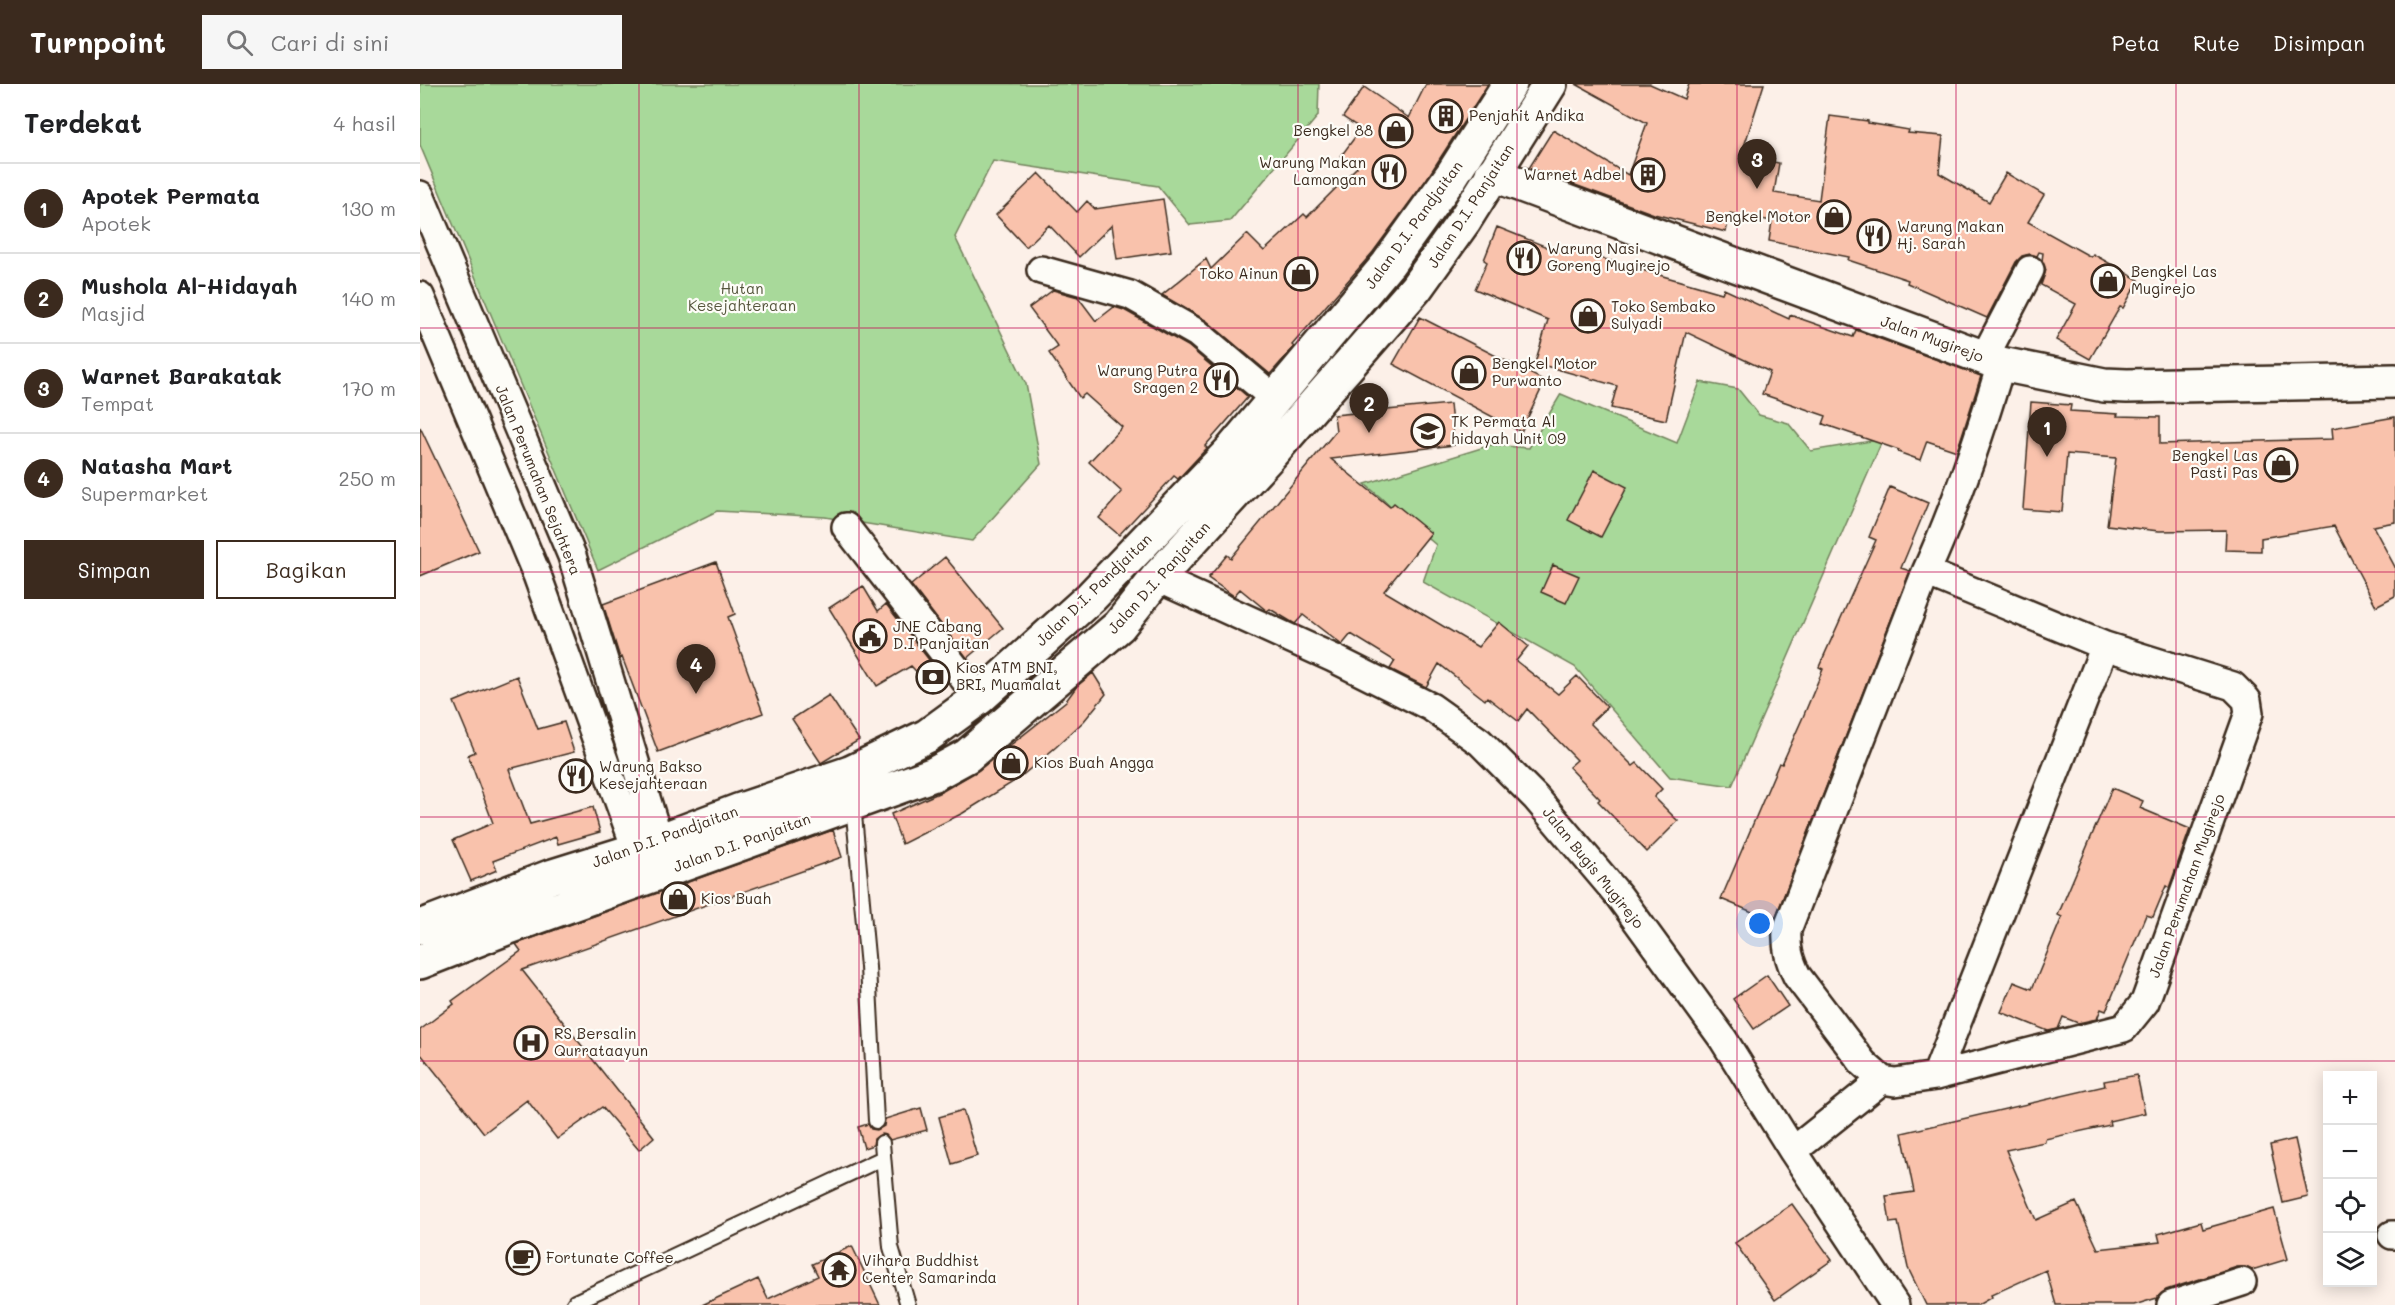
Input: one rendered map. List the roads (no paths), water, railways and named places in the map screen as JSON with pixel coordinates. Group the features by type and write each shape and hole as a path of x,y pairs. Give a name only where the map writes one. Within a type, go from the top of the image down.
{"main road":[{"name":"Jalan D.I. Pandjaitan","path":"420,927 549,877 653,859 850,773 927,736 980,698 1090,597 1230,452 1388,264 1461,162 1510,84"},
{"name":"Jalan D.I. Panjaitan","path":"420,962 653,859 853,804 934,774 967,756 1119,626 1157,578 1269,456 1416,288 1464,221 1550,84"},
{"name":"Jalan Mugirejo","path":"1461,162 1993,361 2104,385 2395,381"}],"street":[{"name":"Jalan Perumahan Sejahtera","path":"422,206 572,556 653,859"},
{"path":"1041,270 1130,295 1197,333 1275,399"},
{"path":"1793,1151 1882,1080 1863,1063 1797,976 1789,961 1786,945 1787,930 1926,572 1950,520 1980,435 1993,361 2030,270"},
{"path":"420,296 653,859"},
{"path":"846,527 980,698"},
{"name":"Jalan Perumahan Mugirejo","path":"1882,1080 1895,1082 1936,1076 2124,1028 2145,1002 2249,713 2247,700 2233,686 2105,646 1926,572"},
{"name":"Jalan Bugis Mugirejo","path":"1157,578 1333,658 1421,702 1480,742 1536,798 1619,896 1723,1039 1793,1151 1895,1305"},
{"path":"1936,1076 2105,646"},
{"path":"2171,1305 2242,1282"}],"lane":[{"path":"853,804 868,968 876,1121"},
{"path":"882,1143 891,1247 908,1305"},
{"path":"573,1305 575,1302 883,1158"}],"place":[{"name":"Penjahit Andika","path":"1446,116"},
{"name":"Bengkel 88","path":"1396,131"},
{"name":"Warung Makan Lamongan","path":"1389,172"},
{"name":"Warnet Adbel","path":"1648,175"},
{"name":"Warnet Barakatak","path":"1757,189"},
{"name":"Bengkel Motor","path":"1834,217"},
{"name":"Warung Makan Hj. Sarah","path":"1874,236"},
{"name":"Warung Nasi Goreng Mugirejo","path":"1524,258"},
{"name":"Toko Ainun","path":"1301,274"},
{"name":"Bengkel Las Mugirejo","path":"2108,281"},
{"name":"Toko Sembako Sulyadi","path":"1588,316"},
{"name":"Bengkel Motor Purwanto","path":"1469,373"},
{"name":"Warung Putra Sragen 2","path":"1221,380"},
{"name":"TK Permata Al hidayah Unit 09","path":"1428,431"},
{"name":"Mushola Al-Hidayah","path":"1369,433"},
{"name":"Apotek Permata","path":"2047,457"},
{"name":"Bengkel Las Pasti Pas","path":"2281,465"},
{"name":"JNE Cabang D.I Panjaitan","path":"870,636"},
{"name":"Kios ATM BNI, BRI, Muamalat","path":"933,677"},
{"name":"Natasha Mart","path":"696,694"},
{"name":"Kios Buah Angga","path":"1011,763"},
{"name":"Warung Bakso Kesejahteraan","path":"576,776"},
{"name":"Kios Buah","path":"678,899"},
{"name":"RS Bersalin Qurrataayun","path":"531,1043"},
{"name":"Fortunate Coffee","path":"523,1258"},
{"name":"Vihara Buddhist Center Samarinda","path":"839,1270"}],"park label":[{"name":"Hutan Kesejahteraan","path":"742,298"}]}
